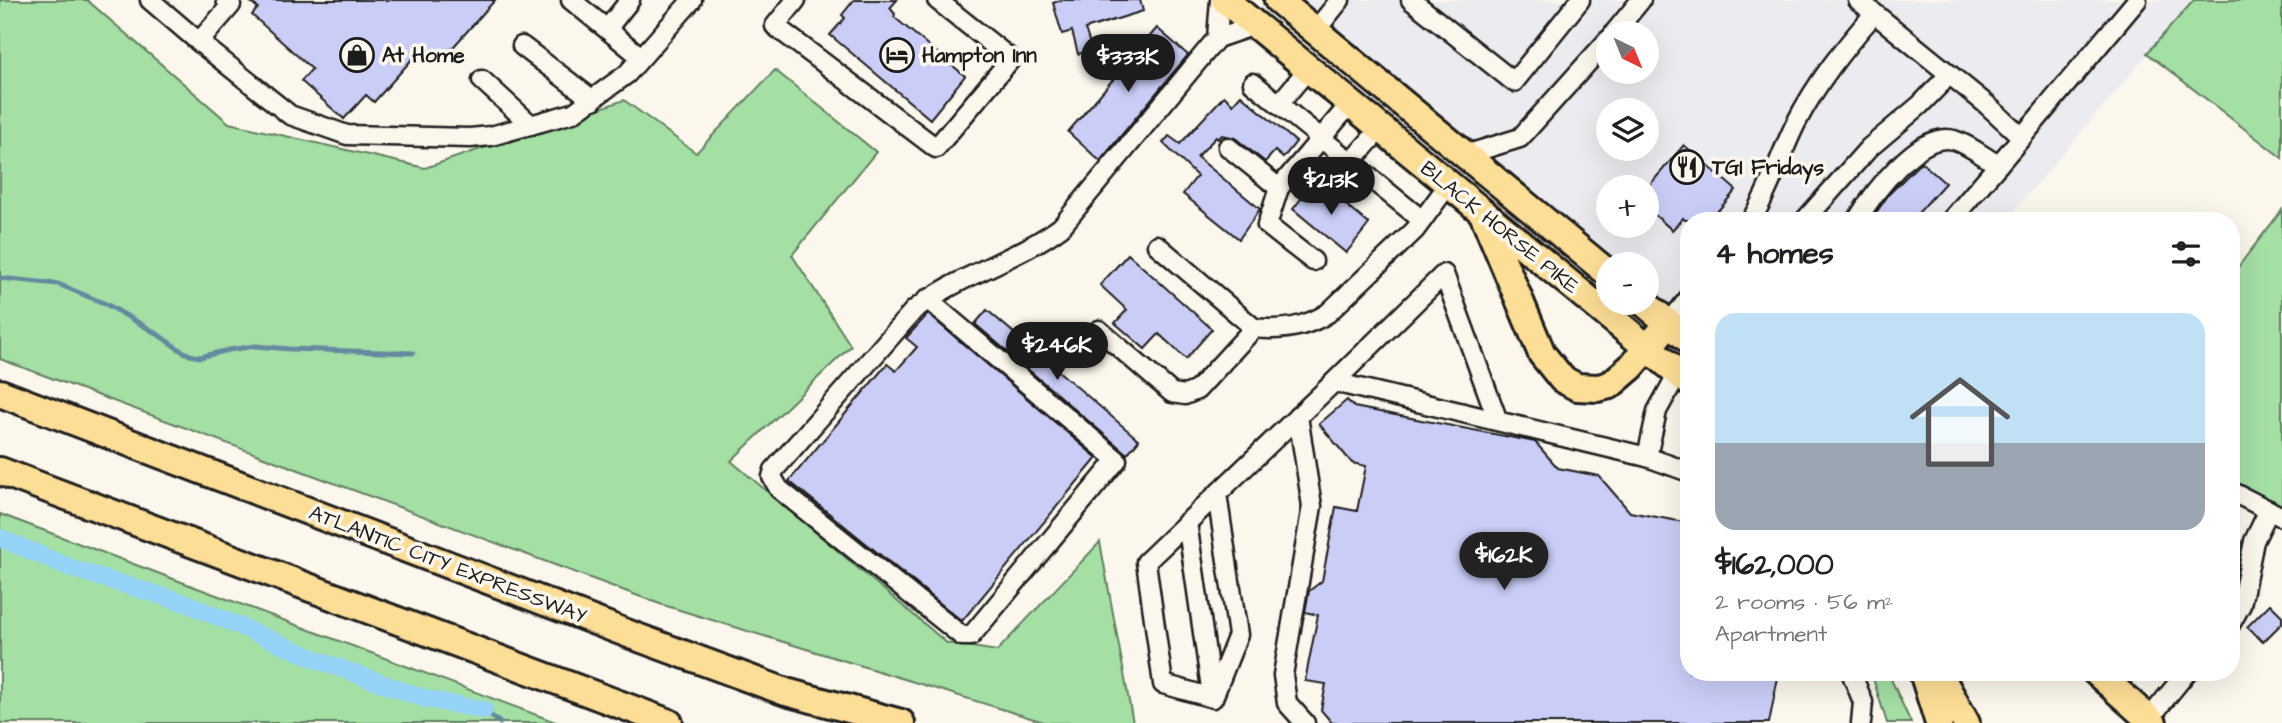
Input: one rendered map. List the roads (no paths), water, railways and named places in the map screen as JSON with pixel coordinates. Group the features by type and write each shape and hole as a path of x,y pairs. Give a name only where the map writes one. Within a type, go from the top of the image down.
{"highway":[{"name":"BLACK HORSE PIKE","path":"1225,0 1648,348 1680,369"},
{"name":"BLACK HORSE PIKE","path":"1296,12 1596,263"},
{"path":"1484,215 1542,354 1562,379 1577,387 1598,388 1610,385 1631,368 1648,348 1679,331 1659,315"},
{"name":"ATLANTIC CITY EXPRESSWAY","path":"0,393 786,692 901,723"},
{"path":"0,471 670,723"},
{"path":"1926,681 1939,723"},
{"path":"1943,681 1966,723"},
{"path":"2107,681 2153,718"}],"street":[{"path":"150,0 290,115 346,135 470,138 491,136 573,113 627,74 692,0"},
{"path":"200,42 231,5 226,0"},
{"path":"571,0 641,57"},
{"path":"607,29 630,0"},
{"path":"796,0 775,26 936,148 1011,59 937,0"},
{"path":"1217,38 1220,0"},
{"path":"1296,12 1340,0"},
{"path":"1411,0 1514,82 1580,0"},
{"path":"1624,21 1641,0"},
{"path":"1858,0 1986,104 2022,137"},
{"path":"1958,212 2137,0"},
{"path":"1755,212 1797,122 1827,70 1874,14"},
{"path":"927,299 1117,460 971,636 967,637 962,636 779,489 772,477 774,470 914,310 927,299 943,289 1041,242 1060,227 1217,38 1255,25"},
{"path":"522,46 593,100"},
{"path":"1465,155 1520,138 1596,53"},
{"path":"1279,104 1308,69"},
{"path":"1813,212 1869,148 1920,105 1949,75"},
{"path":"482,80 531,125"},
{"path":"1253,83 1422,220"},
{"path":"1313,261 1267,225 1279,188 1350,104"},
{"path":"1351,162 1380,129"},
{"path":"1863,212 1885,180 1909,156 1933,142 1952,139 1998,165"},
{"path":"1228,147 1279,188"},
{"path":"1157,245 1254,328 1272,330 1314,323 1338,304 1415,230 1448,185"},
{"path":"1213,698 1163,684 1146,562 1444,274 1498,421"},
{"path":"1099,330 1172,393 1185,395 1197,390 1254,328"},
{"path":"1647,457 1657,411 1680,379"},
{"path":"1334,382 1647,457 1680,469"},
{"path":"1298,416 1312,506 1283,675 1287,703 1305,723"},
{"path":"1213,698 1238,635 1217,494"},
{"path":"2240,495 2276,513 2255,541 2240,607"},
{"path":"1187,522 1213,698"},
{"path":"1855,681 1863,702 1861,723"},
{"path":"2153,718 2180,681"}],"waterway":[{"path":"0,278 58,284 106,304 180,350 200,357 255,346 413,353"},
{"path":"0,538 76,570 188,604 320,661 426,699 484,710"},
{"path":"484,710 500,723"}],"place":[{"name":"At Home","path":"357,55"},
{"name":"Hampton Inn","path":"897,55"},
{"name":"TGI Fridays","path":"1687,167"}]}
